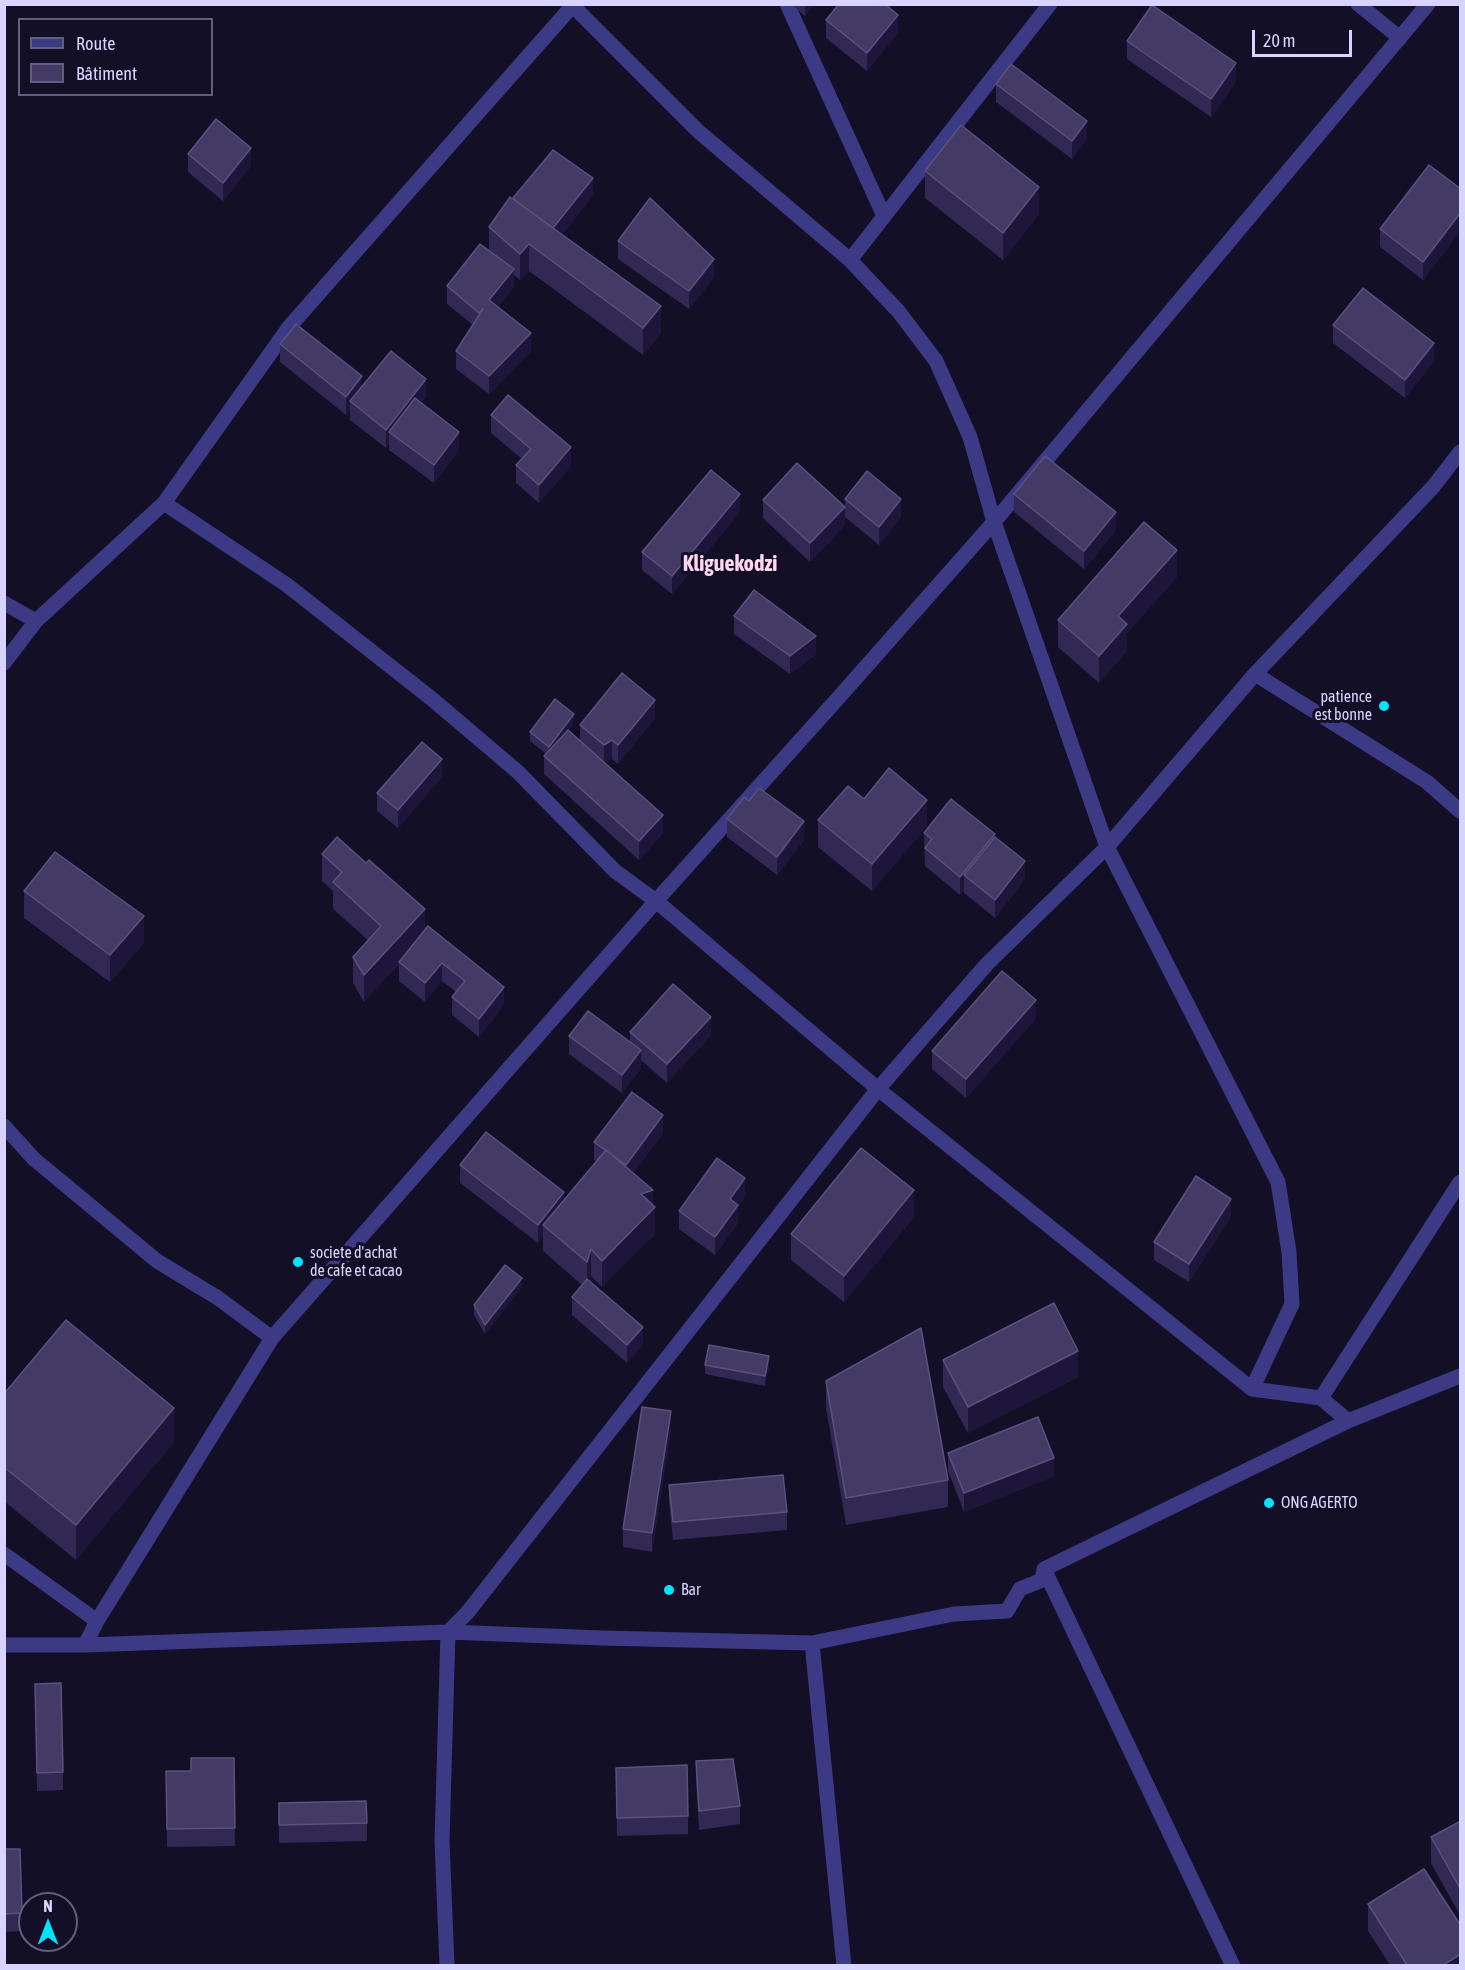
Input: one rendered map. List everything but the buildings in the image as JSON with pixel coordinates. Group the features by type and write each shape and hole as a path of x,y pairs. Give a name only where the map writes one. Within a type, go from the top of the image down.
{"street":[{"path":"787,4 884,216"},
{"path":"850,260 1050,4"},
{"path":"1358,4 1400,38"},
{"path":"85,1645 272,1338 656,901 994,522 1428,4"},
{"path":"4,663 36,621 164,503 288,327 573,5 698,131 850,260 898,312 936,361 970,437 994,522 1107,847 1278,1182 1289,1252 1292,1304 1252,1389"},
{"path":"447,1965 442,1841 448,1632 467,1613 878,1089 987,964 1107,847 1255,674 1433,487 1461,452"},
{"path":"164,503 287,585 432,699 518,772 615,871 656,901 878,1089 1252,1389 1321,1398 1348,1421"},
{"path":"4,603 36,621"},
{"path":"1255,674 1427,782 1461,811"},
{"path":"4,1126 34,1159 157,1261 218,1298 272,1338"},
{"path":"1321,1398 1461,1182"},
{"path":"1044,1569 1348,1421 1461,1376"},
{"path":"4,1554 97,1622"},
{"path":"4,1645 85,1645 448,1632 812,1643 954,1614 1007,1611 1020,1589 1042,1580 1044,1569"},
{"path":"1044,1569 1233,1965"},
{"path":"812,1643 844,1965"}],"place":[{"name":"patience est bonne","path":"1384,706"},
{"name":"societe d'achat de cafe et cacao","path":"298,1262"},
{"name":"ONG AGERTO","path":"1269,1503"},
{"name":"Bar","path":"669,1590"}],"district":[{"name":"Kliguekodzi","path":"730,564"}]}
